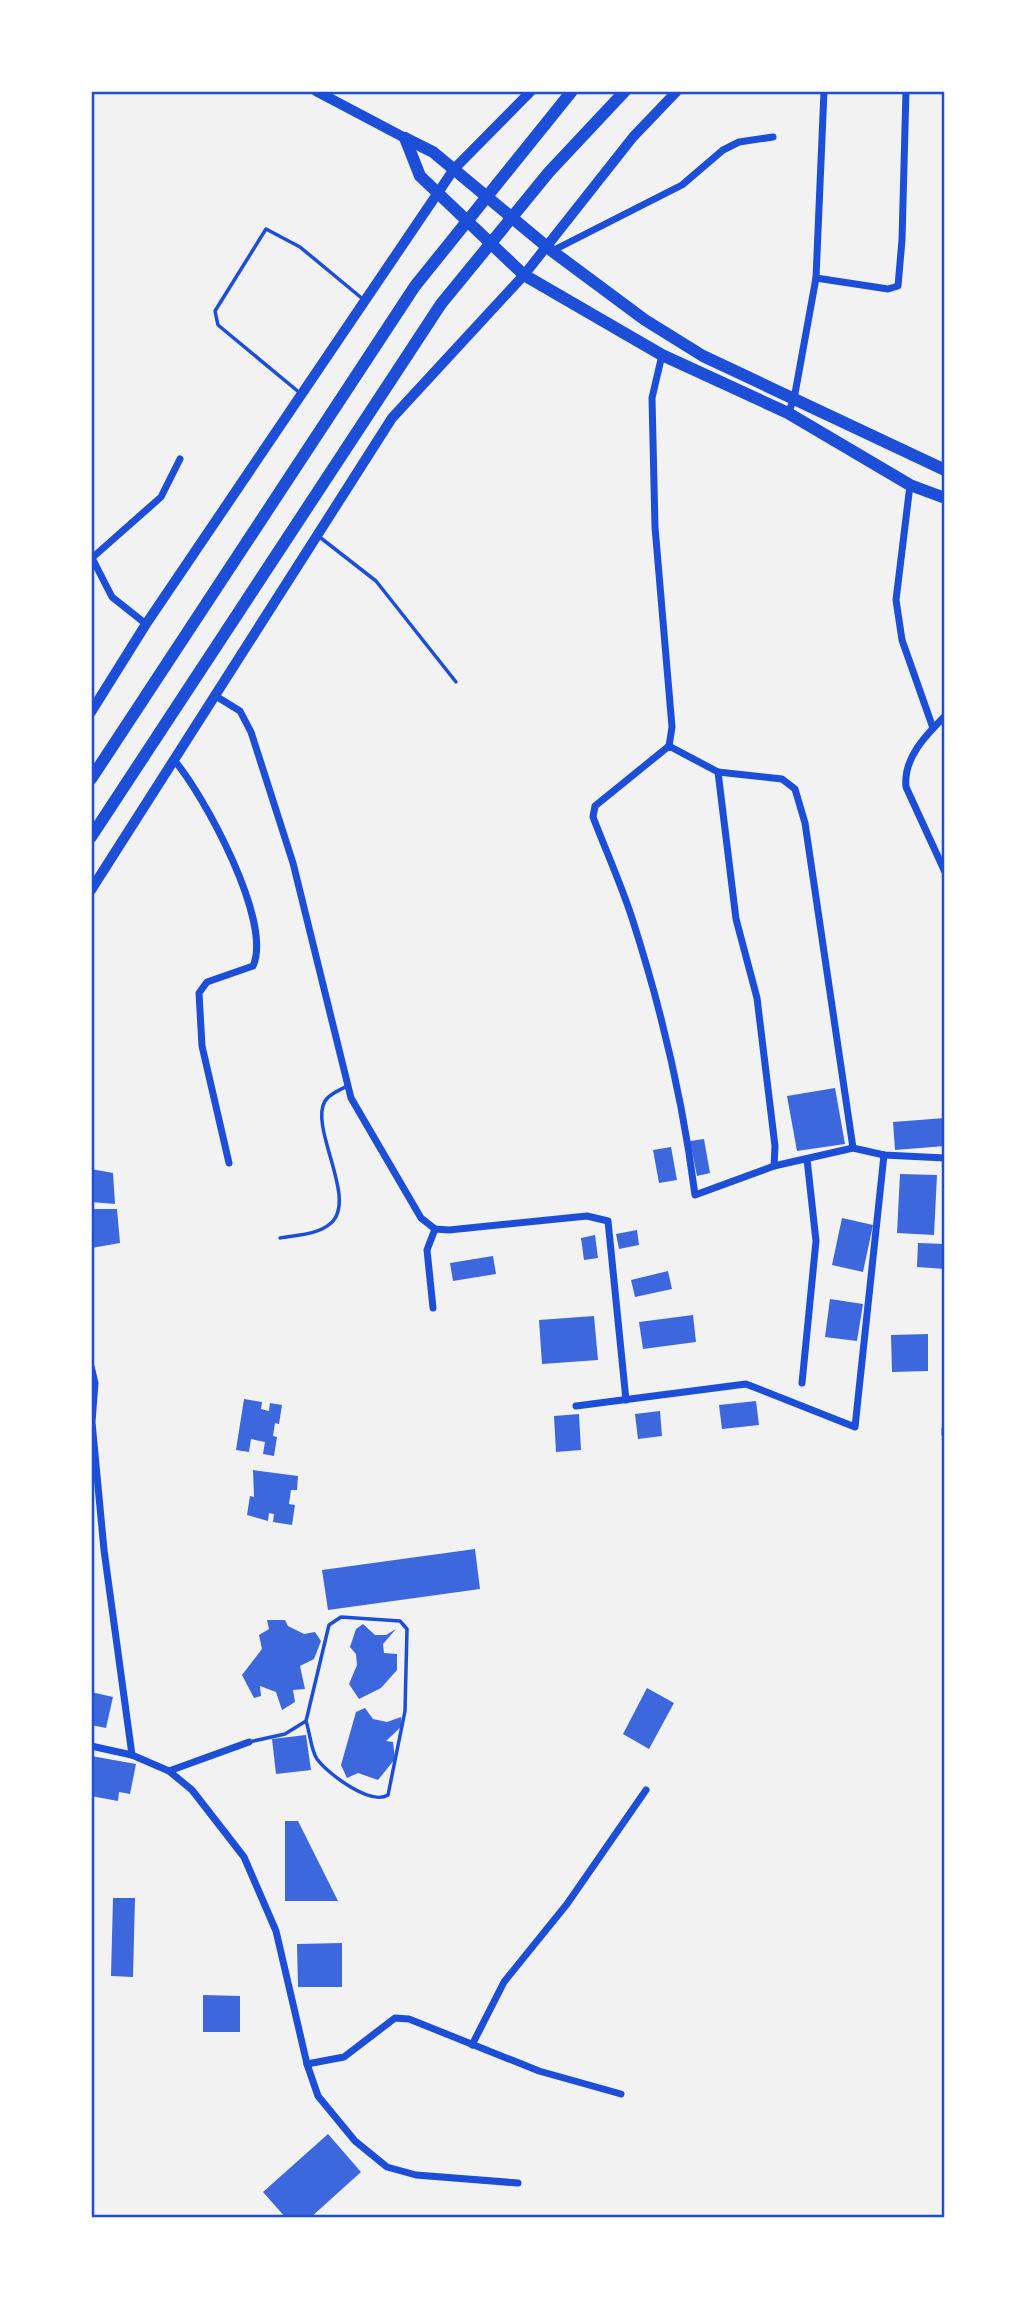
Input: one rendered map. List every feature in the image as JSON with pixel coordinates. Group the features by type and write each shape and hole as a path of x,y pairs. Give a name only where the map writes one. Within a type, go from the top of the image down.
{"main road":[{"path":"91,779 415,286 572,91"},
{"path":"91,837 441,304 548,172 625,91"},
{"path":"405,138 433,152 549,248 645,320 703,356 945,470"},
{"path":"405,138 420,176 524,275 662,355 788,413 910,485 945,498"}],"street":[{"path":"316,91 405,138"},
{"path":"91,712 146,624 454,169 531,91"},
{"path":"91,890 392,418 549,248 633,137 677,91"},
{"path":"788,413 794,399 816,278 824,91"},
{"path":"816,278 888,289 898,286 902,240 906,91"},
{"path":"549,248 682,185 723,150 739,142 773,137"},
{"path":"662,355 653,398 655,527 672,727 669,746 595,806 593,817 631,915 656,1001 680,1093 695,1195 774,1166 853,1148 884,1155 945,1158"},
{"path":"146,624 112,597 91,557 161,497 180,459"},
{"path":"910,485 896,600 901,640 933,728"},
{"path":"214,695 240,711 251,732 293,863 351,1098 421,1218 435,1229 477,1228 587,1216 608,1222 626,1400"},
{"path":"945,716 911,757 904,774 906,787 945,872"},
{"path":"669,746 718,772 782,779 795,789 805,823 853,1148"},
{"path":"174,760 190,779 227,846 254,922 259,953 253,965 207,982 199,993 202,1046 229,1163"},
{"path":"718,772 736,919 757,998 775,1146 774,1166"},
{"path":"576,1406 746,1384 855,1427 884,1155"},
{"path":"802,1383 816,1241 807,1158"},
{"path":"433,1308 427,1250 435,1229"},
{"path":"91,1366 95,1383 92,1422 104,1550 132,1755"},
{"path":"169,1771 249,1742"},
{"path":"91,1746 132,1755 169,1771 192,1790 244,1857 276,1931 307,2064 318,2096 355,2141 387,2167 416,2175 518,2183"},
{"path":"472,2045 504,1982 567,1904 646,1790"},
{"path":"307,2064 344,2057 395,2018 409,2019 539,2071 621,2094"}],"lane":[{"path":"301,394 218,325 215,312 266,229 300,247 365,301"},
{"path":"316,534 376,581 456,682"},
{"path":"280,1238 321,1230 334,1221 338,1208 337,1188 322,1110 330,1096 347,1086"},
{"path":"249,1742 285,1734 306,1721 329,1625 341,1616 400,1621 407,1629 405,1712 388,1795 374,1799 362,1794 318,1761 306,1721"}],"building":[{"path":"835,1088 845,1144 797,1151 787,1096"},
{"path":"945,1118 945,1146 895,1150 893,1122"},
{"path":"704,1139 710,1173 697,1176 690,1141"},
{"path":"671,1147 677,1180 659,1183 653,1150"},
{"path":"91,1169 113,1173 115,1204 91,1202"},
{"path":"900,1174 937,1175 934,1235 897,1233"},
{"path":"91,1209 117,1209 120,1243 91,1248"},
{"path":"842,1218 873,1225 863,1272 832,1265"},
{"path":"637,1230 639,1245 619,1249 616,1234"},
{"path":"595,1235 598,1258 584,1260 581,1238"},
{"path":"918,1243 945,1244 945,1269 917,1267"},
{"path":"493,1256 496,1274 453,1281 450,1263"},
{"path":"668,1271 672,1289 635,1297 631,1280"},
{"path":"830,1299 863,1304 857,1341 825,1337"},
{"path":"693,1315 696,1342 643,1349 639,1322"},
{"path":"594,1316 598,1360 542,1364 539,1320"},
{"path":"928,1334 928,1371 892,1372 891,1335"},
{"path":"244,1399 262,1402 261,1409 269,1411 270,1403 282,1405 279,1424 275,1423 273,1436 277,1437 274,1456 263,1454 265,1442 251,1439 249,1452 236,1450"},
{"path":"756,1401 759,1425 722,1429 719,1405"},
{"path":"660,1411 662,1436 638,1439 635,1414"},
{"path":"579,1414 581,1450 556,1452 554,1416"},
{"path":"253,1470 298,1476 297,1490 291,1490 289,1504 295,1505 292,1525 273,1522 274,1514 269,1513 268,1521 247,1515 250,1496 254,1497"},
{"path":"475,1549 480,1589 328,1610 322,1570"},
{"path":"267,1620 285,1620 288,1626 304,1634 315,1632 321,1641 314,1659 300,1666 305,1689 293,1690 295,1702 282,1710 276,1692 260,1686 261,1696 254,1698 242,1675 262,1649 259,1635 269,1629"},
{"path":"363,1624 375,1635 386,1635 396,1629 383,1644 384,1653 397,1654 397,1670 381,1688 359,1699 349,1684 357,1665 356,1654 350,1647 356,1629"},
{"path":"647,1688 674,1703 649,1749 623,1734"},
{"path":"91,1692 113,1697 106,1728 91,1725"},
{"path":"365,1708 373,1719 387,1722 401,1717 402,1726 386,1741 393,1742 395,1759 378,1780 358,1773 347,1778 341,1765 356,1712"},
{"path":"306,1735 311,1770 276,1774 272,1739"},
{"path":"91,1756 136,1764 130,1794 119,1792 118,1801 91,1796"},
{"path":"285,1821 298,1821 338,1901 285,1901"},
{"path":"113,1898 135,1898 133,1977 111,1976"},
{"path":"342,1943 342,1987 298,1987 297,1944"},
{"path":"203,1995 240,1996 240,2032 203,2032"},
{"path":"328,2134 361,2172 310,2218 286,2218 263,2192"}]}
